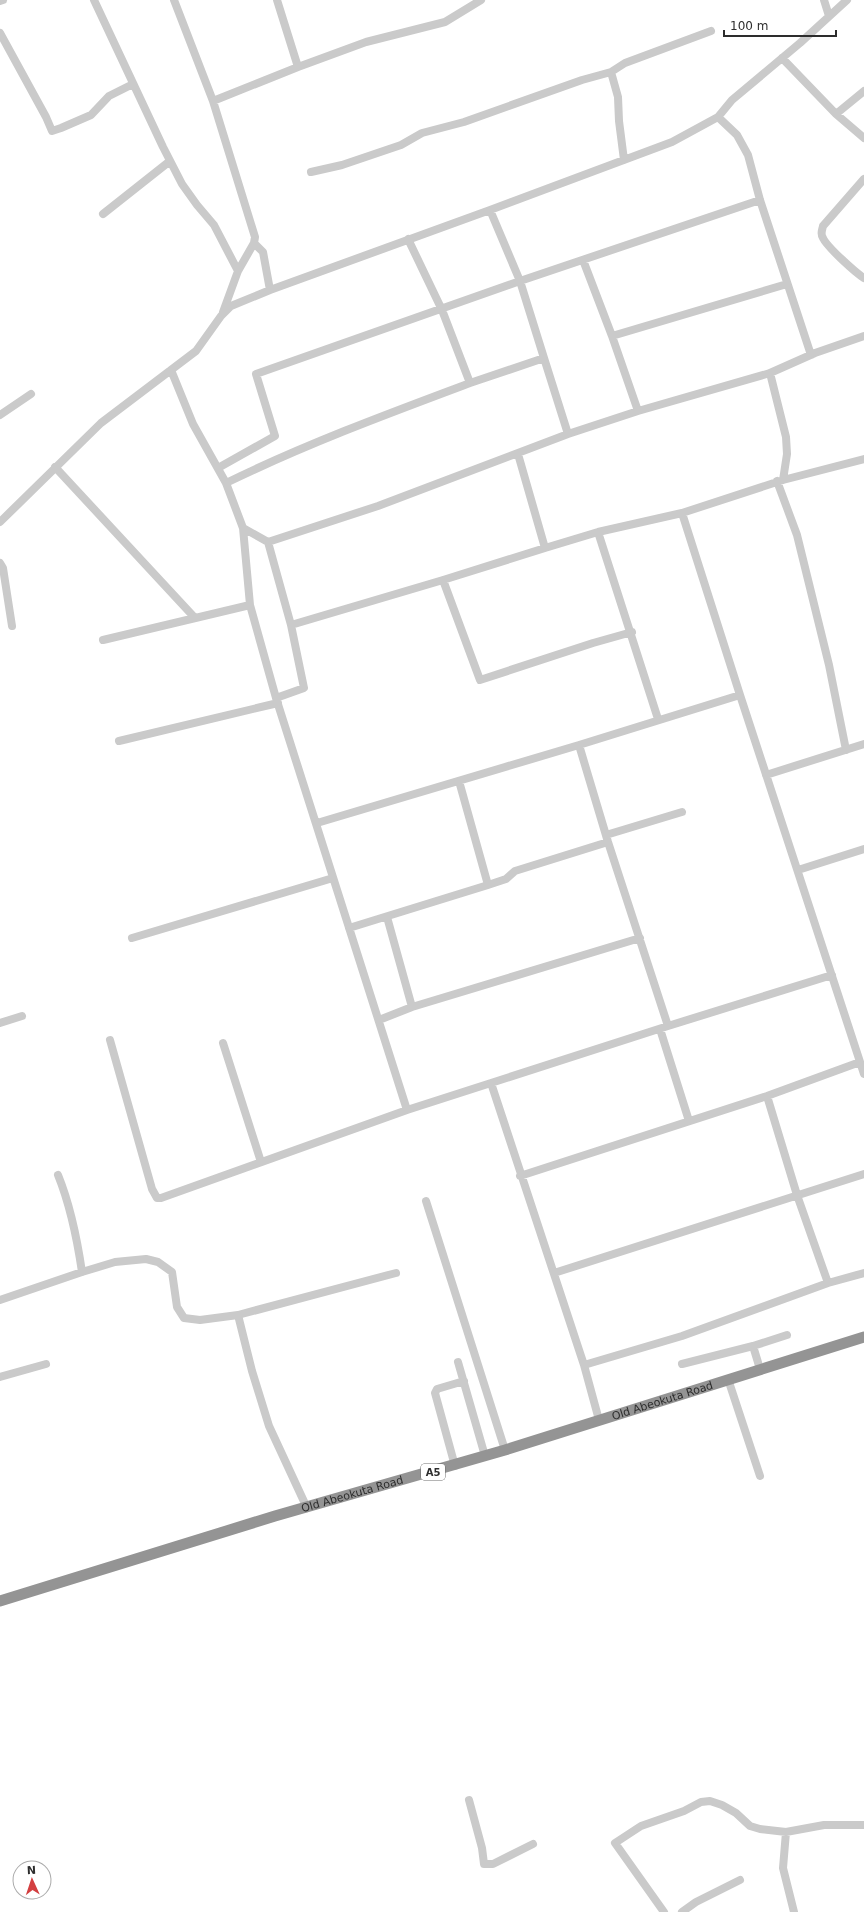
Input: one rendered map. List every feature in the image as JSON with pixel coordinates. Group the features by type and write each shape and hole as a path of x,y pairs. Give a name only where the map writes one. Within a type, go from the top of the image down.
{"highway":[{"name":"Old Abeokuta Road","path":"0,1601 307,1508 455,1466 864,1337"}],"street":[{"path":"94,0 182,184 196,205 214,225 238,271"},
{"path":"174,0 213,101 255,237 254,243 238,271 221,316"},
{"path":"277,0 298,67"},
{"path":"213,101 366,42 445,22 481,0"},
{"path":"824,0 829,16"},
{"path":"0,522 101,423 171,370 203,343 221,316 231,306 240,301 672,142 718,117 732,100 847,0"},
{"path":"311,172 348,163 401,145 422,133 464,122 582,80 611,72 625,63 711,31"},
{"path":"0,33 46,116 52,131 68,126 91,115 109,96 134,84"},
{"path":"782,58 836,114 864,138"},
{"path":"611,72 618,97 619,121 624,160"},
{"path":"836,114 864,91"},
{"path":"718,117 737,135 748,155 760,200 811,355"},
{"path":"103,214 170,160"},
{"path":"864,179 823,226 821,232 823,239 828,245 864,278"},
{"path":"218,468 275,436 256,374 442,310 520,281 760,200"},
{"path":"490,210 520,281 568,434"},
{"path":"408,239 442,310 470,383"},
{"path":"254,243 263,252 270,290"},
{"path":"583,260 638,410"},
{"path":"612,336 787,284"},
{"path":"268,542 378,506 568,434 638,410 770,373 811,355 864,336"},
{"path":"226,482 277,458 344,430 470,383 544,358"},
{"path":"171,370 194,424 226,482 243,528 250,605 277,700 407,1110"},
{"path":"770,373 786,437 787,454 780,480 797,535 833,679 846,750"},
{"path":"0,415 31,394"},
{"path":"518,454 545,548"},
{"path":"291,625 598,532 682,513 780,480 864,459"},
{"path":"55,467 195,618"},
{"path":"682,513 864,1074"},
{"path":"119,741 277,700 304,688 291,625 268,542 243,528"},
{"path":"598,532 632,632 658,720"},
{"path":"0,563 3,568 12,626"},
{"path":"443,580 480,680 593,643 632,632"},
{"path":"104,640 250,605"},
{"path":"317,823 740,695"},
{"path":"766,775 864,744"},
{"path":"578,745 640,938 689,1121"},
{"path":"459,781 488,885"},
{"path":"349,928 506,879 515,872 682,812"},
{"path":"798,870 864,849"},
{"path":"132,938 333,878"},
{"path":"387,917 412,1007"},
{"path":"379,1020 412,1007 640,938"},
{"path":"110,1040 152,1189 157,1198 161,1198 407,1110 664,1027 832,975"},
{"path":"0,1023 22,1016"},
{"path":"223,1043 261,1162"},
{"path":"520,1176 767,1096 860,1062"},
{"path":"491,1083 520,1176 584,1365 599,1420"},
{"path":"767,1096 797,1195 828,1283"},
{"path":"554,1273 864,1174"},
{"path":"58,1175 69,1202 82,1272"},
{"path":"426,1201 505,1450"},
{"path":"0,1300 115,1262 146,1259 158,1262 172,1272 177,1307 184,1318 200,1320 238,1315 396,1272"},
{"path":"584,1365 682,1336 828,1283 864,1273"},
{"path":"238,1315 252,1371 269,1426 307,1508"},
{"path":"682,1364 753,1346 787,1335"},
{"path":"753,1346 760,1370"},
{"path":"458,1362 485,1456"},
{"path":"0,1377 46,1364"},
{"path":"728,1380 760,1476"},
{"path":"455,1466 434,1392 437,1389 464,1381"},
{"path":"469,1800 482,1848 484,1864 493,1864 533,1844"},
{"path":"664,1912 615,1843 641,1826 684,1811 701,1802 710,1801 722,1805 736,1813 750,1826 760,1829 786,1832 824,1825 864,1825"},
{"path":"786,1832 783,1868 794,1912"},
{"path":"682,1912 696,1902 740,1880"}]}
